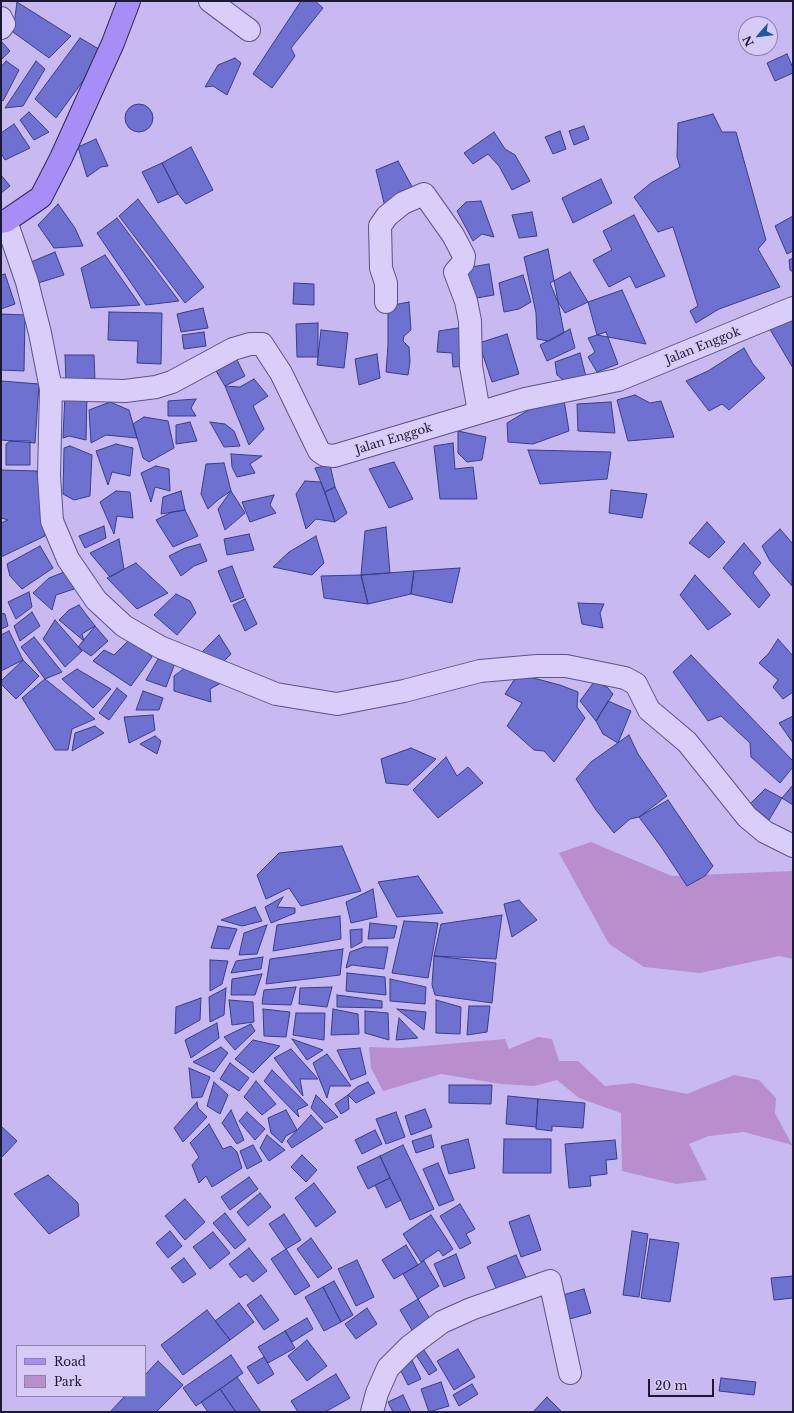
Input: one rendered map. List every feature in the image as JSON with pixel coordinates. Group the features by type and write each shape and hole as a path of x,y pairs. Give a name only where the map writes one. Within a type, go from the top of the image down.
{"main road":[{"path":"3,222 41,197 61,158 113,43 128,1"}],"street":[{"path":"210,1 249,30"},
{"path":"1,18 4,24 1,28"},
{"path":"386,302 386,283 381,268 380,226 387,216 403,203 424,194 453,235 464,256 463,263 455,272 466,301 470,321 471,366 480,412"},
{"path":"3,222 26,282 40,333 51,389 49,476 52,521 68,560 96,600 124,626 160,647 276,694 337,704 404,691 480,671 537,666 566,666 625,678 636,684 649,710 687,742 747,817 764,832 793,846"},
{"name":"Jalan Enggok","path":"51,389 125,391 156,387 172,382 233,349 250,344 262,344 281,373 319,451 325,455 334,456 525,399 618,380 793,308"},
{"path":"372,1412 377,1393 388,1368 410,1346 442,1322 471,1309 550,1281 570,1373"}],"green space":[{"path":"591,842 672,876 793,871 793,959 779,956 700,973 644,967 609,944 559,853"},
{"path":"538,1037 552,1039 559,1061 578,1061 605,1086 633,1083 687,1094 734,1075 759,1080 776,1098 775,1113 792,1145 744,1132 709,1136 689,1144 707,1180 676,1184 622,1171 621,1113 579,1098 557,1080 534,1086 501,1084 441,1074 383,1091 371,1068 369,1047 401,1048 505,1039 509,1049"}],"building":[{"path":"301,1 315,1 323,8 291,48 295,56 272,88 253,74"},
{"path":"17,2 71,36 49,58 13,32"},
{"path":"80,38 104,52 56,118 35,99"},
{"path":"1,41 10,51 1,60"},
{"path":"787,54 793,68 793,73 775,81 767,63"},
{"path":"235,58 241,63 227,95 213,86 205,87 218,65"},
{"path":"6,61 19,70 3,101 1,99 1,67"},
{"path":"36,61 45,69 23,106 5,108"},
{"path":"139,104 149,108 153,118 149,128 139,132 129,128 125,118 129,108"},
{"path":"29,112 49,132 34,140 20,120"},
{"path":"713,114 722,132 736,132 766,240 758,249 780,287 719,309 696,323 690,311 698,306 673,227 658,232 634,197 651,183 680,167 677,157 678,123"},
{"path":"14,124 30,148 5,160 1,153 1,133"},
{"path":"584,126 589,139 574,145 569,131"},
{"path":"560,131 566,149 553,154 545,137"},
{"path":"494,132 505,149 515,155 530,181 512,190 499,166 488,154 473,164 464,153"},
{"path":"96,139 108,166 101,167 87,177 78,147"},
{"path":"191,147 213,190 186,204 178,194 162,163"},
{"path":"398,161 415,192 385,207 376,170"},
{"path":"162,163 178,194 158,203 142,172"},
{"path":"1,175 10,186 1,193"},
{"path":"601,179 612,203 573,223 562,198"},
{"path":"138,199 204,287 185,303 119,216"},
{"path":"481,201 494,237 482,234 473,241 457,211 466,202"},
{"path":"58,204 75,228 83,246 54,248 38,225"},
{"path":"532,212 537,236 519,238 512,215"},
{"path":"634,215 665,276 636,288 630,276 609,287 593,260 612,250 603,231"},
{"path":"793,216 793,251 787,254 775,226"},
{"path":"117,218 179,301 146,305 97,233"},
{"path":"548,249 564,333 549,341 537,339 536,313 524,257"},
{"path":"55,252 64,275 38,283 31,262"},
{"path":"105,255 140,305 91,308 81,268"},
{"path":"793,258 793,272 790,270 789,260"},
{"path":"489,264 494,295 471,299 466,268"},
{"path":"570,272 588,302 565,313 557,300 550,283"},
{"path":"5,274 15,304 1,309 1,275"},
{"path":"523,275 531,302 519,309 504,312 499,283"},
{"path":"294,283 314,284 314,305 293,304"},
{"path":"622,290 646,344 597,335 588,302"},
{"path":"409,302 411,330 404,336 403,341 409,347 410,362 408,375 386,372 388,306"},
{"path":"203,308 208,328 181,332 177,314"},
{"path":"109,312 162,313 161,364 137,363 138,341 108,340"},
{"path":"1,314 25,315 24,371 1,370"},
{"path":"793,320 793,368 768,326"},
{"path":"318,323 318,357 297,357 296,324"},
{"path":"464,327 467,366 453,367 452,353 437,352 439,331"},
{"path":"570,329 575,348 547,361 540,345"},
{"path":"321,330 348,333 344,368 317,365"},
{"path":"204,332 206,346 184,349 182,335"},
{"path":"606,332 618,364 597,372 588,357 595,352 588,338"},
{"path":"507,334 519,374 492,382 479,343"},
{"path":"744,348 753,364 765,378 729,410 722,404 709,411 686,381 708,371"},
{"path":"580,353 586,377 566,382 557,375 555,362"},
{"path":"377,354 380,378 359,385 355,359"},
{"path":"65,355 94,355 95,380 66,381"},
{"path":"237,360 245,376 225,386 216,371"},
{"path":"254,379 268,396 253,406 264,429 249,445 225,386 240,387"},
{"path":"1,381 39,384 35,443 1,440"},
{"path":"65,394 87,394 86,440 69,436 63,438"},
{"path":"635,395 650,403 661,401 674,437 628,441 617,400"},
{"path":"196,399 191,408 196,416 168,416 168,401"},
{"path":"564,400 569,431 533,444 508,442 507,423 532,408"},
{"path":"110,402 129,410 137,438 106,435 91,443 89,410"},
{"path":"611,402 615,433 578,431 577,404"},
{"path":"144,417 168,421 174,448 149,462 143,458 133,424"},
{"path":"190,422 197,441 176,444 176,425"},
{"path":"210,422 225,424 234,431 240,446 224,447"},
{"path":"458,431 486,437 482,460 467,462 458,453"},
{"path":"10,441 30,441 30,465 6,465 6,444"},
{"path":"453,443 455,469 473,467 477,499 440,499 434,446"},
{"path":"116,444 133,448 130,476 112,472 108,485 96,451"},
{"path":"70,446 92,455 90,496 74,500 63,494 64,448"},
{"path":"528,450 611,452 607,479 540,484"},
{"path":"231,454 262,456 250,464 255,473 237,477 232,467"},
{"path":"394,462 413,499 389,508 369,469"},
{"path":"224,463 231,491 208,509 201,494 206,464"},
{"path":"330,465 335,487 325,492 315,468"},
{"path":"156,466 169,469 170,491 155,487 151,502 141,473"},
{"path":"1,470 37,471 45,536 1,557 1,523 8,520 1,518"},
{"path":"305,481 321,482 335,522 316,519 306,529 296,494"},
{"path":"335,487 347,513 335,522 325,492"},
{"path":"611,490 647,494 642,518 609,513"},
{"path":"116,491 130,492 133,518 117,516 114,534 100,502"},
{"path":"181,491 185,510 161,514 163,497"},
{"path":"231,491 245,513 225,530 218,509"},
{"path":"274,495 270,505 276,513 250,522 242,502"},
{"path":"185,510 198,536 173,547 156,520 172,512"},
{"path":"707,522 725,542 709,558 689,543"},
{"path":"104,526 106,538 85,548 79,536"},
{"path":"386,527 390,573 361,575 365,531"},
{"path":"780,529 793,544 792,586 770,561 762,546"},
{"path":"249,534 254,550 227,555 224,539"},
{"path":"316,536 324,563 312,575 273,567 289,552"},
{"path":"119,539 124,569 110,577 90,553"},
{"path":"744,543 761,563 753,573 770,595 759,608 723,568"},
{"path":"200,544 207,561 194,566 181,576 169,556 185,548"},
{"path":"40,546 53,568 22,589 10,576 7,564"},
{"path":"136,563 168,593 137,609 107,578"},
{"path":"232,566 244,597 231,602 218,571"},
{"path":"460,568 452,603 411,594 414,571"},
{"path":"67,571 74,589 56,595 52,610 33,593 49,578"},
{"path":"414,571 411,594 368,604 361,575"},
{"path":"361,575 368,604 324,598 321,576"},
{"path":"695,575 731,614 708,630 680,595"},
{"path":"29,592 32,607 16,619 8,602"},
{"path":"176,594 190,601 196,613 177,635 154,615"},
{"path":"245,599 257,624 245,631 233,605"},
{"path":"578,603 604,604 600,613 603,628 582,624"},
{"path":"79,605 95,626 82,634 84,641 59,620 69,610"},
{"path":"32,612 40,626 20,641 14,626"},
{"path":"1,613 5,614 8,626 1,629"},
{"path":"55,620 82,651 65,667 43,639"},
{"path":"95,626 108,641 91,656 78,647"},
{"path":"9,631 23,660 1,671 1,635"},
{"path":"219,635 231,654 222,663 200,654"},
{"path":"34,637 62,672 45,679 21,647"},
{"path":"131,638 152,657 131,686 93,661 104,650 114,655"},
{"path":"778,639 793,656 793,692 783,699 773,687 778,680 759,663 769,653"},
{"path":"691,655 793,761 793,767 780,783 751,757 750,743 721,716 708,721 673,672"},
{"path":"158,659 175,663 166,687 146,680"},
{"path":"23,660 39,676 16,699 1,684 1,681"},
{"path":"185,668 221,683 210,689 211,702 174,691 174,676"},
{"path":"77,669 111,689 93,708 62,679"},
{"path":"518,674 560,685 578,692 577,707 585,718 554,762 544,751 534,750 507,726 522,703 505,694"},
{"path":"45,679 95,719 72,729 68,750 55,750 22,698"},
{"path":"594,682 607,687 613,694 596,721 580,701"},
{"path":"117,688 127,696 109,720 99,713"},
{"path":"143,691 163,698 159,710 136,710"},
{"path":"608,701 631,711 618,743 603,734 596,721"},
{"path":"153,715 155,730 129,743 124,717"},
{"path":"793,716 793,743 779,723"},
{"path":"95,726 104,733 72,751 75,733"},
{"path":"629,735 638,754 667,796 639,817 630,819 614,833 596,810 576,779 591,762"},
{"path":"155,736 161,741 157,754 140,744"},
{"path":"411,748 436,759 408,785 386,783 381,759"},
{"path":"446,757 457,776 468,767 483,783 438,818 413,790"},
{"path":"793,785 793,805 782,798"},
{"path":"765,789 782,798 769,820 750,804"},
{"path":"668,800 713,866 705,876 687,886 639,817"},
{"path":"342,846 361,891 301,906 289,888 266,899 257,875 279,853"},
{"path":"418,876 443,913 397,917 378,882"},
{"path":"373,889 377,917 351,923 346,902"},
{"path":"283,897 277,907 295,908 295,913 271,923 265,907"},
{"path":"519,900 537,920 512,937 504,904"},
{"path":"255,907 262,921 242,926 221,920"},
{"path":"502,915 496,959 434,956 441,924"},
{"path":"340,916 341,939 273,951 277,925"},
{"path":"404,921 438,923 428,978 392,973"},
{"path":"370,923 397,926 394,938 368,939"},
{"path":"267,925 257,954 239,955 244,933"},
{"path":"218,926 237,929 229,949 211,948"},
{"path":"362,929 362,942 351,948 350,930"},
{"path":"364,947 388,947 384,969 352,965 346,968 350,952"},
{"path":"343,949 340,975 266,984 270,959"},
{"path":"434,956 496,963 492,1003 435,995 432,985"},
{"path":"263,957 261,969 231,973 236,961"},
{"path":"210,960 228,961 222,984 210,991"},
{"path":"347,973 385,977 386,995 346,991"},
{"path":"262,974 255,995 231,995 232,979"},
{"path":"390,979 426,987 425,1004 390,1001"},
{"path":"296,987 291,1005 262,1004 264,990"},
{"path":"332,987 327,1007 299,1004 300,988"},
{"path":"226,988 224,1015 210,1022 209,997"},
{"path":"337,995 382,1001 382,1008 337,1007"},
{"path":"201,998 200,1020 175,1034 176,1007"},
{"path":"229,1000 253,1002 254,1022 232,1025"},
{"path":"436,1000 461,1007 460,1034 436,1033"},
{"path":"469,1006 490,1006 487,1032 467,1035"},
{"path":"263,1009 290,1012 286,1037 264,1036"},
{"path":"333,1009 358,1014 359,1034 331,1035"},
{"path":"397,1009 426,1012 424,1030"},
{"path":"365,1011 388,1013 389,1040 365,1033"},
{"path":"296,1013 325,1013 324,1040 293,1035"},
{"path":"399,1018 418,1038 396,1040"},
{"path":"217,1023 219,1038 191,1058 185,1040"},
{"path":"251,1024 255,1031 235,1050 224,1037"},
{"path":"292,1039 323,1050 307,1060"},
{"path":"253,1040 280,1046 253,1073 235,1059"},
{"path":"221,1047 228,1053 214,1072 193,1062"},
{"path":"360,1048 366,1074 351,1080 337,1050"},
{"path":"291,1049 318,1079 300,1079 303,1096 274,1058"},
{"path":"327,1054 351,1086 330,1086 327,1098 313,1063"},
{"path":"230,1063 249,1078 239,1091 220,1079"},
{"path":"189,1068 210,1077 202,1097 192,1098"},
{"path":"272,1070 308,1105 297,1110 299,1117 264,1081"},
{"path":"256,1081 276,1104 262,1115 244,1097"},
{"path":"214,1082 228,1095 220,1114 207,1106"},
{"path":"368,1082 375,1093 356,1103 348,1095 357,1087"},
{"path":"449,1085 492,1085 491,1104 449,1103"},
{"path":"316,1095 338,1117 325,1123 311,1108"},
{"path":"348,1095 349,1109 341,1114 335,1104"},
{"path":"508,1096 538,1099 536,1127 506,1124"},
{"path":"538,1099 585,1103 583,1128 552,1126 552,1131 536,1129"},
{"path":"197,1102 198,1108 207,1117 183,1142 174,1128"},
{"path":"425,1109 432,1127 411,1135 405,1116"},
{"path":"231,1110 244,1140 237,1144 222,1123"},
{"path":"286,1110 297,1130 286,1136 282,1143 271,1133 268,1118"},
{"path":"247,1112 265,1129 255,1140 239,1121"},
{"path":"396,1112 405,1137 386,1144 376,1119"},
{"path":"311,1115 323,1128 292,1148 287,1141"},
{"path":"209,1124 223,1149 231,1146 237,1152 242,1168 212,1187 206,1176 199,1183 192,1165 199,1157 190,1143"},
{"path":"1,1126 17,1141 2,1157 1,1156"},
{"path":"375,1130 382,1144 362,1154 355,1140"},
{"path":"267,1135 285,1150 269,1161 260,1148"},
{"path":"431,1135 434,1147 416,1153 412,1141"},
{"path":"468,1139 475,1168 449,1174 441,1146"},
{"path":"504,1139 551,1139 551,1173 503,1173"},
{"path":"615,1140 617,1159 606,1160 607,1174 590,1176 591,1186 569,1188 565,1144"},
{"path":"253,1145 262,1161 247,1169 240,1151"},
{"path":"403,1145 434,1209 410,1220 380,1156"},
{"path":"302,1155 317,1170 306,1182 291,1167"},
{"path":"380,1156 390,1178 368,1189 357,1167"},
{"path":"438,1163 454,1200 439,1206 423,1169"},
{"path":"48,1175 78,1203 79,1216 49,1234 14,1194"},
{"path":"249,1177 258,1189 230,1210 221,1197"},
{"path":"390,1178 401,1200 386,1208 375,1185"},
{"path":"314,1183 336,1212 316,1227 295,1198"},
{"path":"260,1193 271,1207 248,1226 237,1212"},
{"path":"185,1199 205,1222 185,1240 165,1216"},
{"path":"460,1204 475,1229 466,1234 471,1243 460,1249 440,1216"},
{"path":"225,1213 246,1240 235,1249 213,1223"},
{"path":"284,1214 301,1240 286,1249 269,1224"},
{"path":"431,1215 453,1249 443,1256 439,1250 421,1262 403,1234"},
{"path":"529,1215 541,1250 521,1257 509,1222"},
{"path":"170,1231 182,1246 168,1258 156,1243"},
{"path":"632,1231 648,1234 639,1297 623,1295"},
{"path":"213,1232 230,1253 210,1269 193,1247"},
{"path":"311,1238 332,1268 318,1278 297,1249"},
{"path":"650,1239 679,1243 670,1302 641,1298"},
{"path":"406,1245 418,1265 394,1279 382,1260"},
{"path":"249,1248 267,1271 253,1282 246,1274 240,1278 229,1264"},
{"path":"286,1249 310,1286 295,1295 271,1259"},
{"path":"456,1254 465,1278 444,1287 434,1264"},
{"path":"516,1255 527,1280 498,1293 487,1267"},
{"path":"184,1258 196,1274 183,1283 171,1268"},
{"path":"357,1260 374,1297 356,1306 338,1269"},
{"path":"424,1261 439,1286 418,1299 403,1274"},
{"path":"793,1276 793,1298 774,1300 771,1278"},
{"path":"334,1281 353,1315 341,1322 323,1287"},
{"path":"323,1287 341,1322 324,1331 305,1297"},
{"path":"584,1289 591,1313 566,1320 559,1296"},
{"path":"261,1295 279,1320 264,1330 247,1305"},
{"path":"418,1299 433,1324 415,1335 400,1310"},
{"path":"239,1303 254,1322 230,1340 215,1321"},
{"path":"367,1308 377,1324 356,1339 345,1324"},
{"path":"207,1310 230,1340 183,1375 161,1345"},
{"path":"307,1318 313,1329 292,1342 285,1331"},
{"path":"285,1331 295,1348 268,1363 258,1347"},
{"path":"307,1340 327,1366 307,1381 288,1356"},
{"path":"458,1349 475,1377 454,1390 437,1361"},
{"path":"424,1350 437,1370 429,1375 416,1355"},
{"path":"231,1355 243,1373 196,1406 183,1388"},
{"path":"410,1356 421,1379 408,1385 397,1363"},
{"path":"264,1357 274,1374 258,1384 247,1367"},
{"path":"158,1361 183,1385 156,1412 110,1412 124,1397 146,1397 146,1374"},
{"path":"336,1374 350,1398 325,1412 298,1412 291,1401"},
{"path":"237,1377 261,1412 236,1412 220,1389"},
{"path":"721,1378 756,1382 754,1395 719,1391"},
{"path":"441,1382 449,1406 429,1412 421,1389"},
{"path":"472,1384 478,1394 459,1406 453,1395"},
{"path":"220,1389 236,1412 208,1412 201,1402"},
{"path":"403,1395 411,1412 393,1412 388,1402"},
{"path":"547,1397 562,1412 533,1412"}]}
